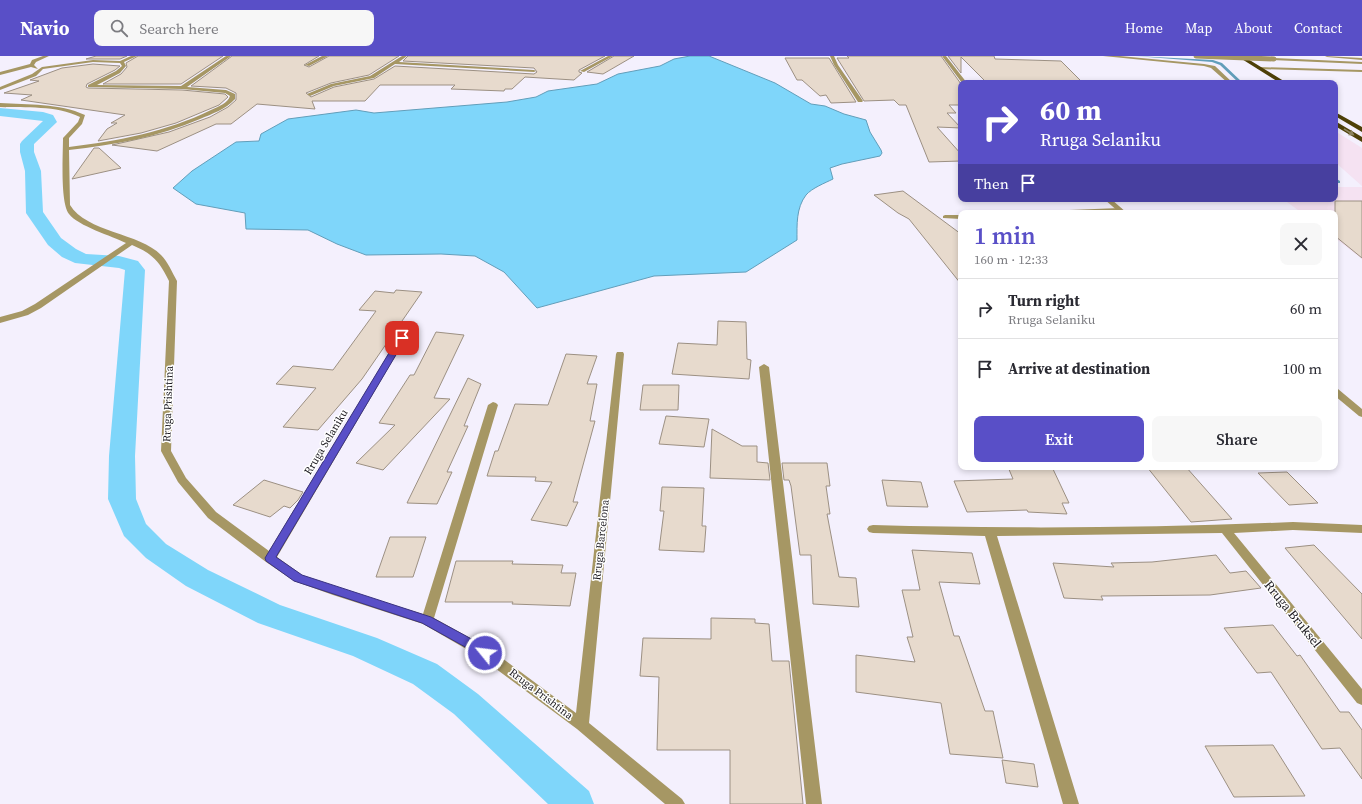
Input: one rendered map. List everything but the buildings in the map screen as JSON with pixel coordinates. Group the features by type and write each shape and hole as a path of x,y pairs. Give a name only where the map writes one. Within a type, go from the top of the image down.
{"highway":[{"path":"1225,56 1237,64"},
{"path":"1239,56 1279,80"},
{"path":"1338,116 1362,130"},
{"path":"1338,126 1362,140"}],"street":[{"path":"32,66 34,61 47,56"},
{"path":"0,69 14,69 32,66 33,68 42,68 93,61 120,62 135,56"},
{"path":"182,88 229,56"},
{"path":"307,65 326,56"},
{"path":"310,94 333,85 372,77 405,56"},
{"path":"582,71 611,56"},
{"path":"832,56 836,65 860,101"},
{"path":"944,56 963,80"},
{"path":"1105,56 1204,64 1213,68 1227,80"},
{"path":"1196,56 1362,63"},
{"path":"1327,56 1362,59"},
{"path":"67,149 133,140 176,127 225,105 232,99 233,95 226,92 182,88 90,86 118,72 124,66 120,62"},
{"path":"394,63 534,71"},
{"path":"0,89 34,74 42,68"},
{"path":"1259,68 1362,71"},
{"path":"0,74 14,69"},
{"name":"Rruga Prishtina","path":"0,105 57,109 78,113 83,116 82,122 66,138 67,204 72,214 84,222 148,249 158,256 166,267 173,281 166,451 182,480 212,515 298,578 426,620 485,653 582,725 677,804"},
{"path":"1111,202 1121,210"},
{"path":"945,217 958,217"},
{"path":"0,320 24,313 38,306 132,242"},
{"name":"Rruga Selaniku","path":"270,558 402,338"},
{"name":"Rruga Barcelona","path":"582,725 620,354"},
{"path":"764,367 814,804"},
{"path":"1338,394 1362,414"},
{"path":"426,620 493,405"},
{"path":"873,529 990,532 1225,529 1294,526 1362,529"},
{"name":"Rruga Bruksel","path":"1225,529 1362,699"},
{"path":"990,532 1071,804"}],"shaded area":[{"path":"1338,133 1362,148 1362,186 1338,165"},
{"path":"1338,187 1362,187 1362,259 1338,240 1338,210 1298,210 1287,202 1338,202"}],"water":[{"path":"690,56 709,56 775,83 811,104 825,106 844,114 866,120 870,132 882,153 880,156 830,168 833,179 812,190 806,195 800,205 797,240 746,272 654,276 537,308 504,272 475,256 441,254 366,255 337,244 308,230 246,229 245,213 196,204 173,188 192,171 236,142 259,141 261,134 288,119 356,110 374,113 507,102 536,97 548,91 597,84 618,74 660,66 674,59"}],"waterway":[{"path":"1137,56 1212,61 1221,64 1238,80"},
{"path":"0,112 43,116 48,118 50,122 27,144 27,152 33,171 35,213 44,224 54,241 69,253 82,259 119,262 131,265 135,270 122,456 122,499 134,529 156,551 197,578 269,614 365,647 425,674 466,704 575,804"}],"route":[{"path":"402,338 270,558 298,578 426,620 485,653"}]}
